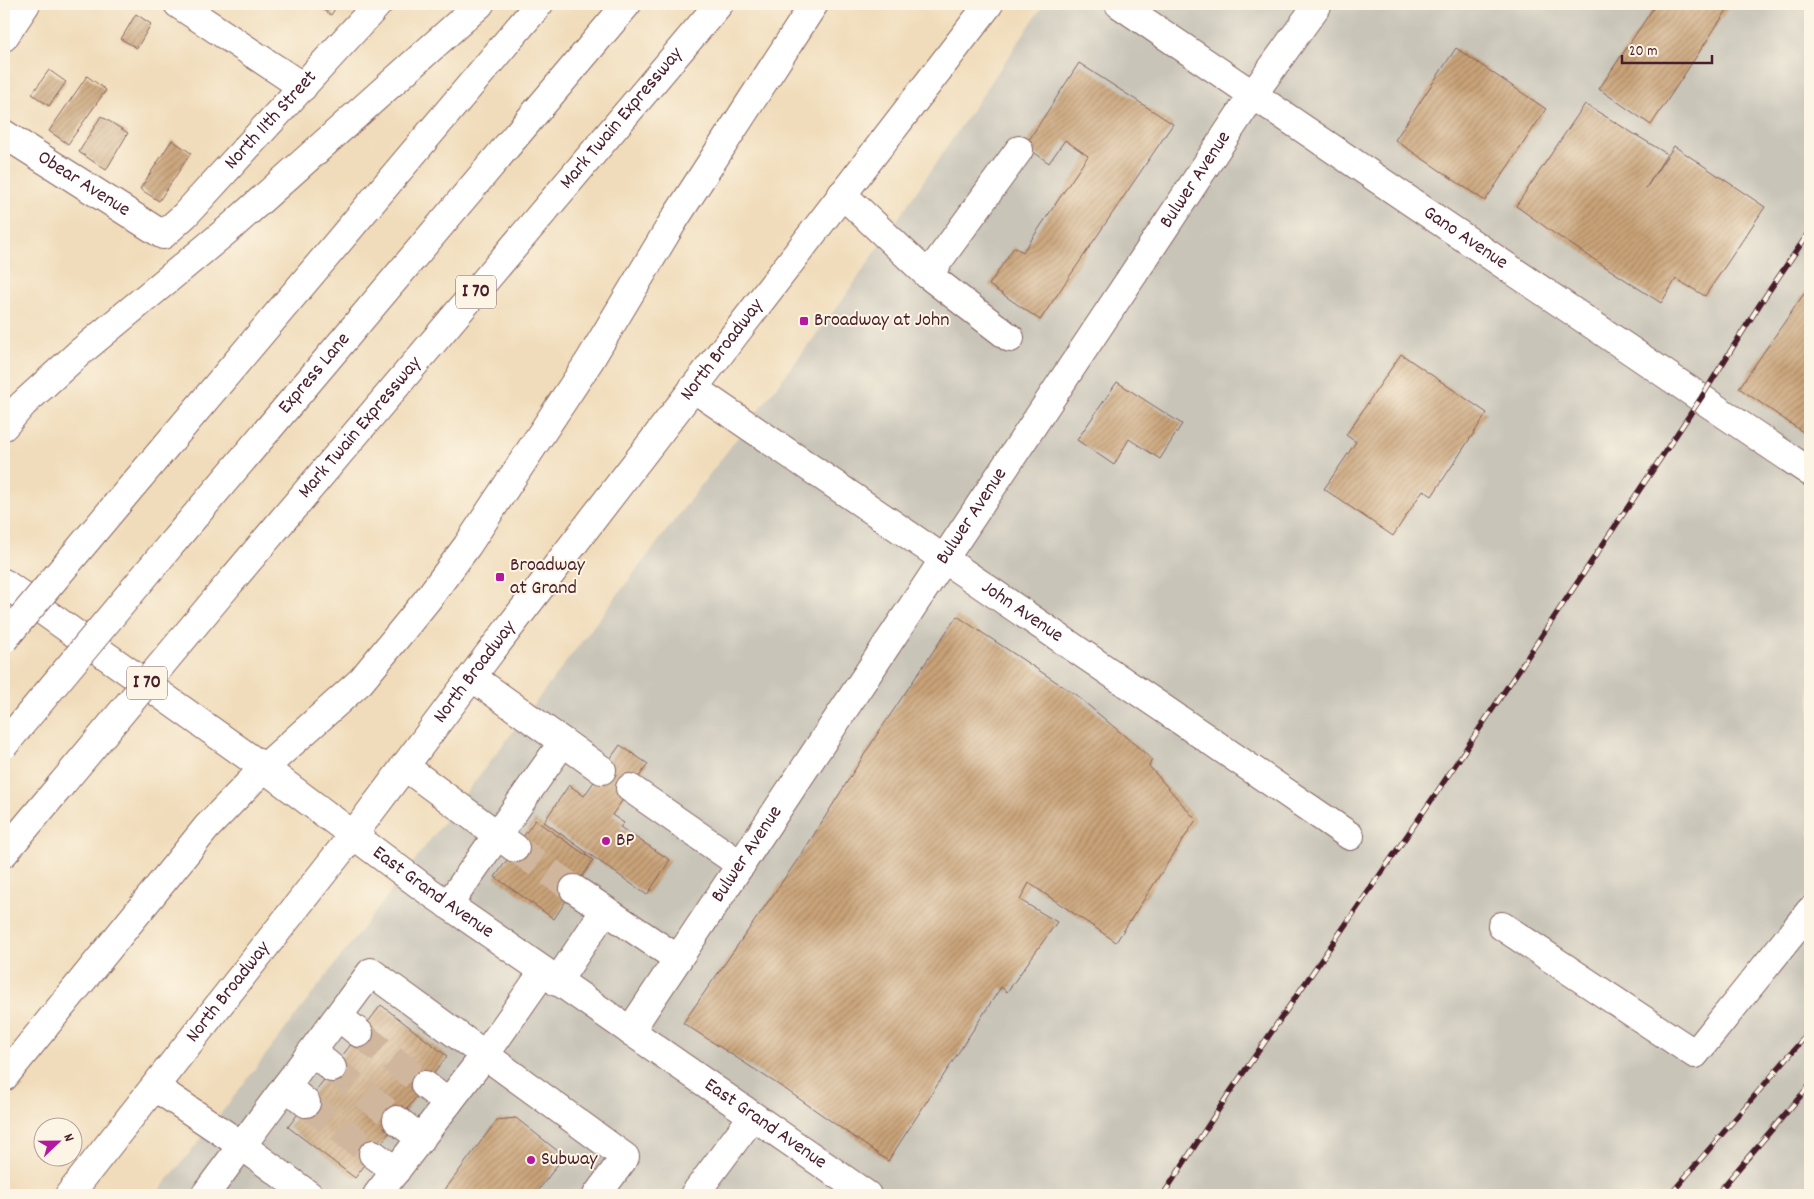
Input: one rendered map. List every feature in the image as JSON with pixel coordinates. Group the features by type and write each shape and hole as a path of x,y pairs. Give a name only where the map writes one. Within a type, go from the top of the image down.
{"main road":[{"path":"4,37 26,4"},
{"path":"178,4 304,88"},
{"name":"North 11th Street","path":"162,235 185,215 304,88 378,4"},
{"path":"4,426 23,404 78,354 231,227 480,4"},
{"path":"4,639 539,4"},
{"name":"Express Lane","path":"4,745 627,4"},
{"name":"Mark Twain Expressway","path":"4,853 232,580 720,4"},
{"path":"4,1077 207,827 264,768 361,681 427,600 467,546 590,360 674,220 814,4"},
{"name":"North Broadway","path":"69,1195 353,835 693,388 989,4"},
{"name":"Gano Avenue","path":"1119,4 1254,93 1810,472"},
{"name":"Bulwer Avenue","path":"630,1031 1254,93 1318,4"},
{"name":"Obear Avenue","path":"4,134 162,235"},
{"path":"928,275 1019,150"},
{"path":"842,194 928,275 1010,338"},
{"name":"John Avenue","path":"693,388 1350,836"},
{"name":"East Grand Avenue","path":"4,582 264,768 448,905 867,1195"},
{"path":"472,677 602,770"},
{"path":"448,905 506,841 563,742"},
{"path":"404,766 506,841"},
{"path":"630,788 741,865"},
{"path":"574,889 678,959"},
{"path":"377,1195 485,1055 605,910"},
{"path":"1502,926 1695,1054 1810,911"},
{"path":"205,1195 241,1145 296,1094 323,1060 349,1025 371,972 625,1157 597,1195"},
{"path":"425,1085 448,1103"},
{"path":"154,1087 241,1145 310,1195"},
{"path":"694,1195 752,1116"},
{"path":"397,1120 420,1138"},
{"path":"373,1154 396,1170"}],"shaded area":[{"path":"1044,4 1810,4 1810,1195 155,1195 206,1133 842,301"}],"building":[{"path":"314,4 338,4 331,15"},
{"path":"1656,4 1731,4 1651,125 1599,89"},
{"path":"136,14 151,24 137,48 121,39"},
{"path":"1456,48 1546,109 1485,201 1395,140"},
{"path":"1079,63 1173,124 1040,320 989,285 1014,247 1023,252 1088,156 1065,140 1049,163 1025,146"},
{"path":"49,70 66,82 49,106 32,94"},
{"path":"87,76 106,90 68,144 49,131"},
{"path":"1585,104 1667,154 1646,188 1674,146 1765,207 1705,296 1676,279 1661,303 1555,234 1516,206"},
{"path":"101,116 128,133 106,170 79,152"},
{"path":"172,140 191,153 159,201 140,189"},
{"path":"1810,285 1810,437 1739,388"},
{"path":"1401,354 1487,413 1432,496 1423,490 1393,536 1324,489 1356,442 1346,435"},
{"path":"1117,382 1182,424 1160,459 1129,439 1114,465 1077,440"},
{"path":"957,616 1076,695 1152,759 1149,766 1196,820 1116,942 1029,883 1020,900 1057,922 1007,992 1001,987 888,1161 788,1091 683,1023 803,852 876,736"},
{"path":"620,745 648,764 612,815 624,823 620,827 670,860 647,895 544,822 569,785 584,796"},
{"path":"535,820 593,860 554,919 495,877"},
{"path":"381,1005 447,1056 355,1178 288,1127"},
{"path":"516,1118 564,1156 535,1195 441,1195 497,1120"}],"tunnel":[{"path":"515,848 574,889"},
{"path":"359,1033 425,1085"},
{"path":"332,1068 397,1120"},
{"path":"306,1103 373,1154"}],"railway":[{"path":"1163,1195 1228,1095 1435,795 1701,398 1760,304 1810,231"},
{"path":"1670,1195 1810,1031"},
{"path":"1716,1195 1810,1085"}],"place":[{"name":"Broadway at John","path":"804,321"},
{"name":"Broadway at Grand","path":"500,577"},
{"name":"BP","path":"606,841"},
{"name":"Subway","path":"531,1160"}]}
